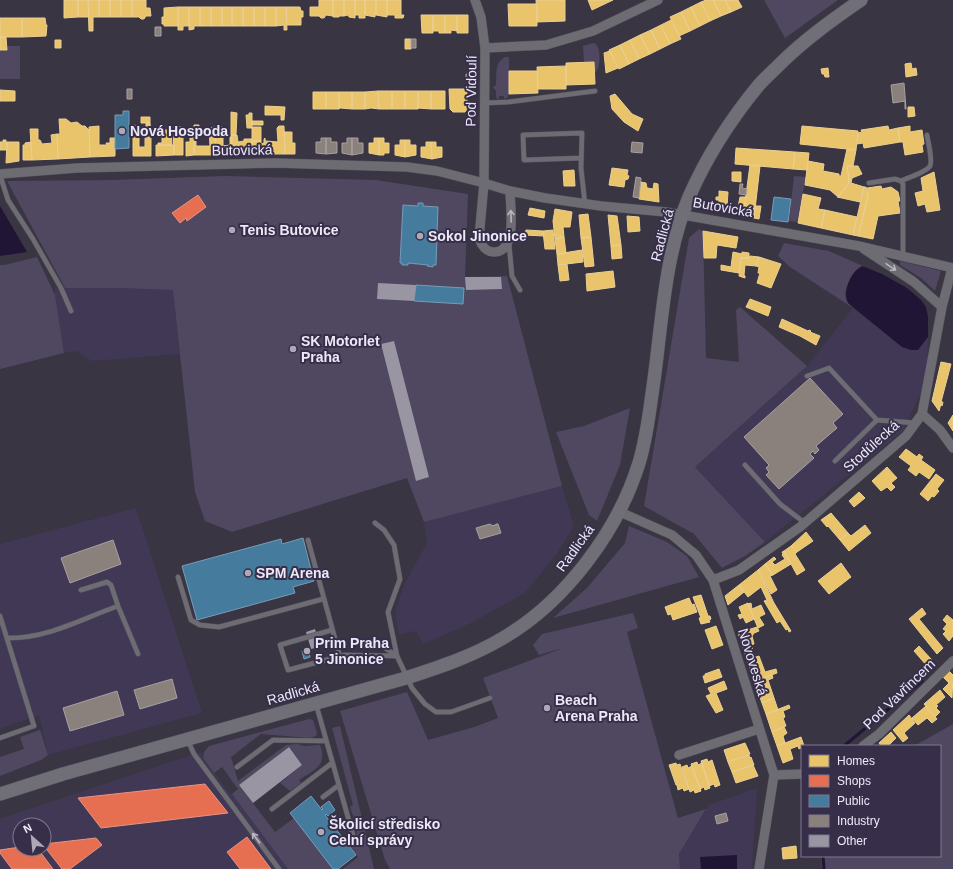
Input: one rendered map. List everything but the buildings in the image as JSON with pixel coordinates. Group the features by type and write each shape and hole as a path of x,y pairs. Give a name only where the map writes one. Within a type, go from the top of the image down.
{"main road":[{"name":"Radlická","path":"0,794 63,774 406,678 449,664 478,652 505,638 549,604 578,574 620,512 636,472 646,433 669,268 683,214 703,168 717,144 758,85 795,49 813,34 861,0"}],"street":[{"name":"Pod Vidoulí","path":"475,0 481,17 485,48 484,183"},
{"path":"485,48 546,45 593,31 658,0"},
{"name":"Butovická","path":"0,174 77,168 276,163 407,167 437,171 510,191 545,198 585,204 683,214 859,246 953,268"},
{"path":"484,183 479,238 481,244 490,252 503,250 508,242 511,222 510,191"},
{"name":"Butovická","path":"859,246 914,282 942,307"},
{"name":"Stodůlecká","path":"713,580 739,570 805,523 906,436 916,423 922,414 942,307 953,268"},
{"path":"922,414 940,430 953,448"},
{"name":"Novoveská","path":"620,512 672,536 696,555 713,580 774,775 759,869"},
{"name":"Pod Vavřincem","path":"864,745 880,734 953,661"},
{"path":"679,755 759,729"},
{"path":"774,775 801,774"}],"lane":[{"path":"485,103 508,102 595,91"},
{"path":"581,158 524,160 523,135 582,133 581,168 585,204"},
{"path":"869,183 895,179 901,180 927,169 930,166 931,160 927,135"},
{"path":"0,174 8,200 33,239 61,288 70,311"},
{"path":"901,180 904,184 903,256"},
{"path":"508,242 512,276 520,290"},
{"path":"807,376 829,368 877,420 916,423"},
{"path":"834,461 877,420"},
{"path":"745,465 780,504 805,523"},
{"path":"375,523 384,530 394,545 400,579 388,612 397,656 412,688 425,704 436,712 451,712 490,698"},
{"path":"308,540 323,599 340,656"},
{"path":"178,577 191,620 200,625 219,627 323,599"},
{"path":"81,590 107,582 111,585 138,654"},
{"path":"7,638 31,637 45,633 118,606"},
{"path":"0,616 34,726 0,738"},
{"path":"332,630 280,645 288,670 345,655 397,656"},
{"path":"376,642 397,656"},
{"path":"316,703 353,835 348,840"},
{"path":"187,739 194,754 279,869"},
{"path":"237,767 273,740 326,741"},
{"path":"272,809 332,763"},
{"path":"323,797 339,785"}],"shaded area":[{"path":"764,0 838,0 785,38"},
{"path":"593,43 596,44 599,51 599,64 594,74 594,62 584,62 583,46"},
{"path":"7,46 20,46 20,79 0,79 0,49 7,49"},
{"path":"505,57 509,57 509,94 507,98 504,99 504,96 499,96 499,99 496,98 496,91 493,87 496,85 496,73 499,62"},
{"name":"SK Motorlet Praha","path":"224,176 376,180 468,194 465,277 507,276 562,486 424,522 407,478 232,532 205,521 195,492 173,290 65,288 7,181 112,180"},
{"path":"794,176 806,177 797,222 789,221"},
{"path":"0,206 27,252 0,256"},
{"path":"699,229 703,231 706,358 739,362 736,310 740,307 807,366 695,467 765,542 745,556 722,568 694,534 644,506 689,238"},
{"path":"784,243 829,251 865,267 862,267 850,281 845,291 848,302 853,308 790,267 778,256"},
{"path":"37,257 55,295 64,353 0,369 0,265"},
{"path":"900,261 941,271 935,291 921,278 900,265"},
{"path":"862,266 882,274 907,288 921,300 926,307 928,317 928,337 918,350 911,350 902,347 848,303 846,293 849,282 854,272"},
{"path":"55,288 173,290 180,354 92,361 77,351 64,353"},
{"path":"853,308 902,347 928,338 927,371 923,388 903,431 765,542 695,467 807,366"},
{"path":"630,408 620,465 597,521 589,515 556,432 584,426"},
{"path":"562,486 574,526 557,554 525,593 471,623 423,644 416,631 399,635 395,611 405,583 427,543 424,522"},
{"path":"136,508 202,713 48,755 39,715 0,729 0,544"},
{"path":"629,526 667,542 687,556 699,577 553,618 587,588 625,543"},
{"path":"633,613 638,628 627,632 678,818 706,809 679,854 680,869 390,869 385,860 340,711 407,692 428,740 474,727 498,718 483,678 563,648 539,655 533,645 542,634"},
{"path":"309,719 313,720 317,733 316,736 310,738 261,734 231,757 238,781 286,745 320,745 322,752 321,763 318,767 299,780 301,783 290,791 280,783 302,765 289,747 239,785 275,832 294,818 333,869 288,869 232,794 238,789 222,767 214,773 203,758 204,752 209,746"},
{"path":"953,724 953,869 822,869 821,857 941,857 941,745 916,745"},
{"path":"340,726 374,869 343,869 358,857 349,845 356,837 357,832 350,807 353,805 332,728"},
{"path":"40,730 48,755 41,760 0,776 0,757 24,749 20,737"},
{"path":"201,752 203,758 288,869 0,869 0,819"},
{"path":"757,788 752,869 680,869 679,854 709,805"},
{"path":"737,855 737,869 701,869 700,857"}],"waterway":[{"path":"845,745 922,681"},
{"path":"823,857 824,869"}],"place":[{"name":"Nová Hospoda","path":"122,131"},
{"name":"Tenis Butovice","path":"232,230"},
{"name":"Sokol Jinonice","path":"420,236"},
{"name":"SK Motorlet Praha","path":"293,349"},
{"name":"SPM Arena","path":"248,573"},
{"name":"Prim Praha 5 Jinonice","path":"307,651"},
{"name":"Beach Arena Praha","path":"547,708"},
{"name":"Školicí středisko Celní správy","path":"321,832"}]}
